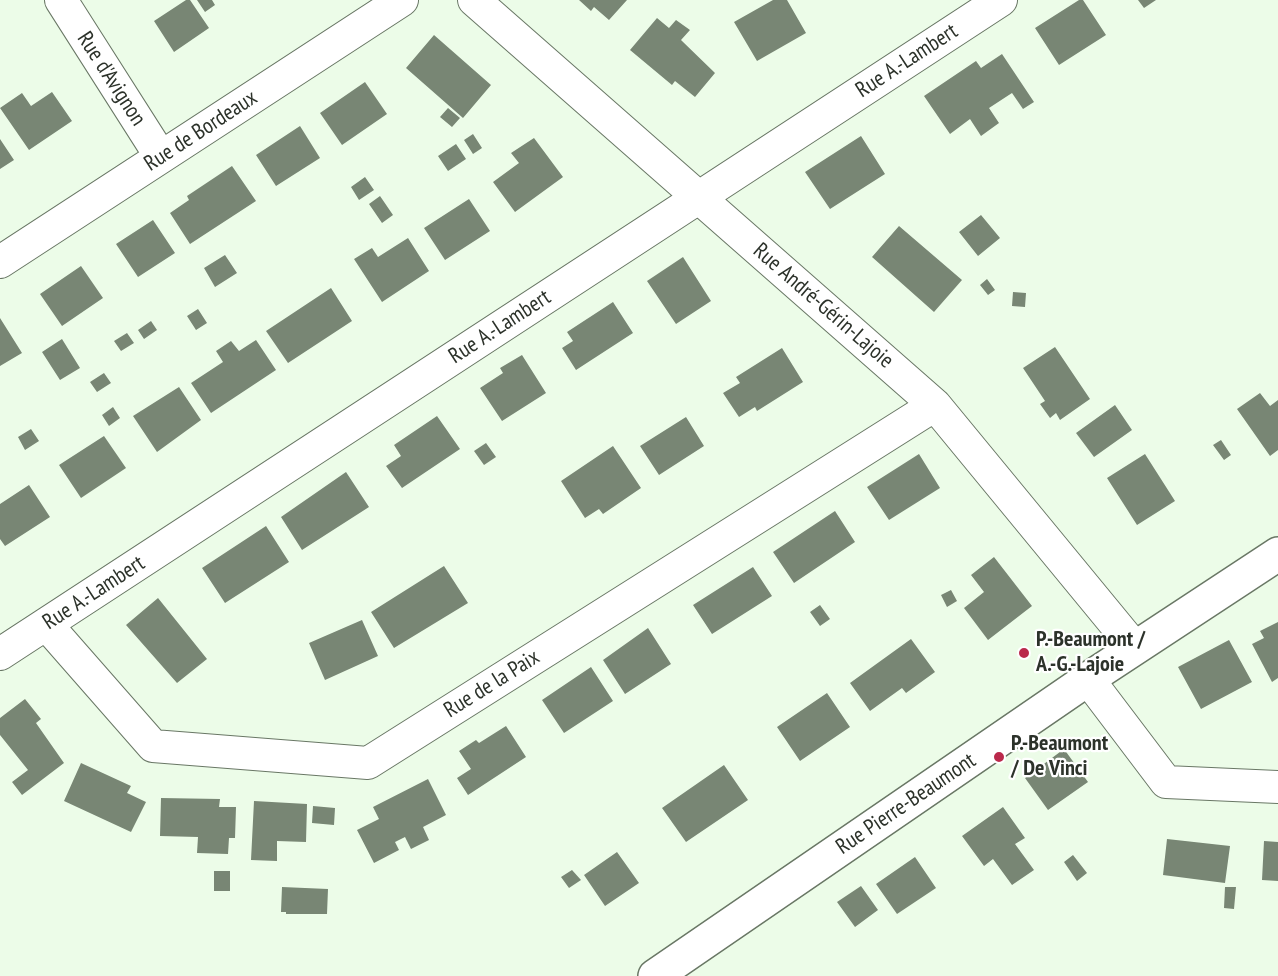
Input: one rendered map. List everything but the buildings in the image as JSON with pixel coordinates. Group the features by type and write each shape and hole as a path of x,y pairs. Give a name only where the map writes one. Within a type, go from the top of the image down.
{"main road":[{"name":"Rue Pierre-Beaumont","path":"655,976 1088,679 1278,555"}],"street":[{"name":"Rue d'Avignon","path":"61,0 161,157"},
{"name":"Rue de Bordeaux","path":"0,262 402,0"},
{"name":"Rue André-Gérin-Lajoie","path":"474,0 935,405 1135,648"},
{"name":"Rue A.-Lambert","path":"0,654 1001,0"},
{"name":"Rue de la Paix","path":"46,624 153,746 368,763 935,405"},
{"path":"1088,679 1166,782 1278,787"}],"place":[{"name":"P.-Beaumont / A.-G.-Lajoie","path":"1024,653"},
{"name":"P.-Beaumont / De Vinci","path":"999,757"}]}
